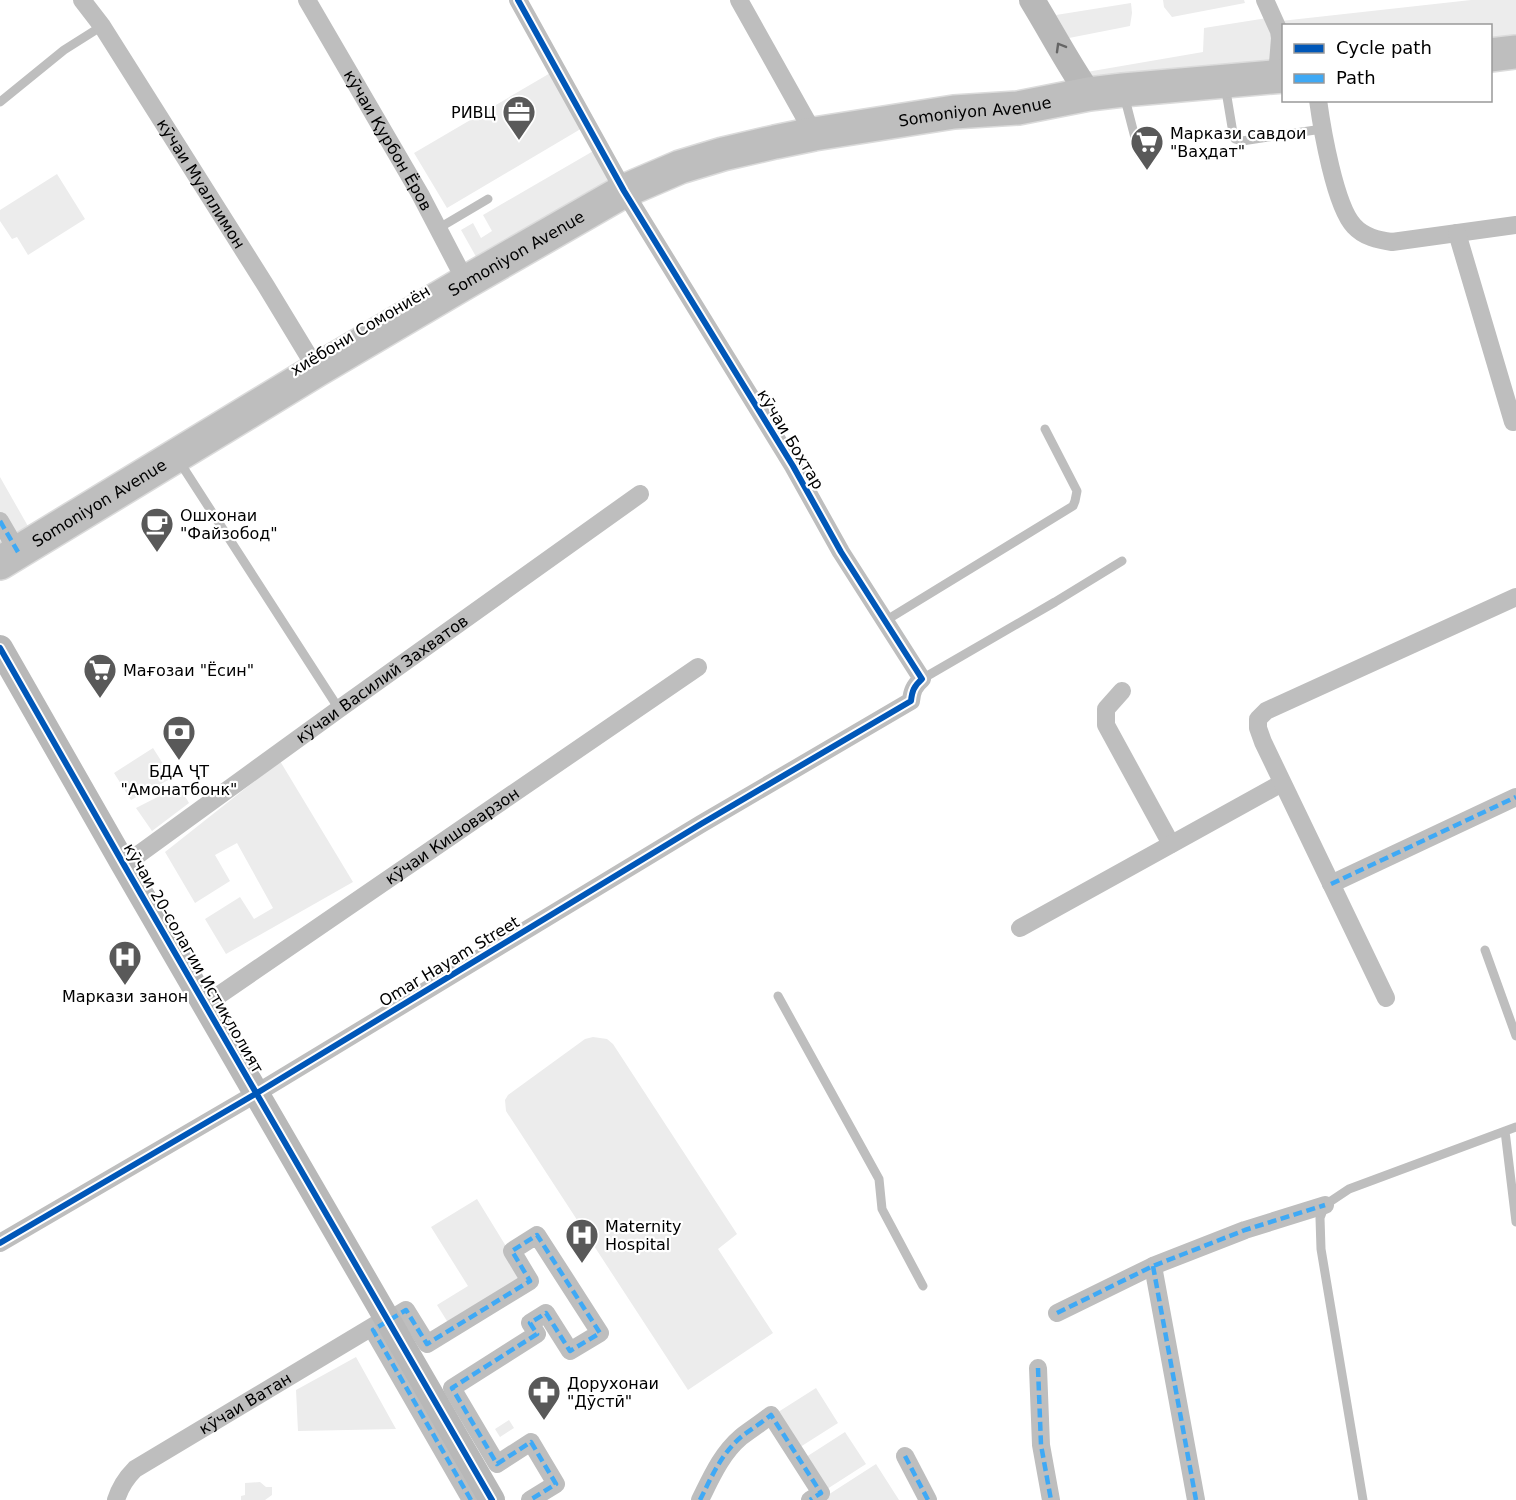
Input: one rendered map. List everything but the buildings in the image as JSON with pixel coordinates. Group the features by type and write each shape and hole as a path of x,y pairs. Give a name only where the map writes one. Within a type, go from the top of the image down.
{"highway":[{"path":"1492,55 1516,52"},
{"name":"Somoniyon Avenue","path":"6,542 173,451 314,364 621,185 811,129 954,112 1017,108 1123,90 1280,76"}],"street":[{"name":"кӯчаи Муаллимон","path":"82,0 102,26 314,364"},
{"name":"кӯчаи Қурбон Ёров","path":"307,0 439,228 463,276"},
{"name":"кӯчаи Бохтар","path":"518,0 621,185 793,466 841,552 922,679"},
{"path":"739,0 811,129"},
{"path":"1032,0 1089,94"},
{"path":"1265,0 1280,34 1280,76"},
{"path":"1318,102 1322,129 1344,209 1353,225 1362,234 1376,240 1392,242 1516,225"},
{"path":"1457,233 1513,422"},
{"name":"кӯчаи Василий Захватов","path":"124,865 640,494"},
{"path":"1386,998 1263,742 1258,728 1258,718 1266,711 1516,597"},
{"name":"кӯчаи 20-солагии Истиқлолият","path":"0,648 492,1500"},
{"name":"кӯчаи Кишоварзон","path":"206,1004 698,666"},
{"name":"Omar Hayam Street","path":"0,1243 256,1093 701,824 911,701 916,684 922,679"},
{"path":"1122,691 1106,709 1106,725 1172,844"},
{"path":"1020,928 1282,783"},
{"path":"1331,884 1516,797"},
{"path":"1057,1313 1153,1266 1245,1230 1325,1205"},
{"path":"471,1500 373,1330 406,1310 426,1344 530,1281 512,1251 537,1235 600,1333 570,1352 546,1313 530,1323 537,1334 452,1388 497,1464 531,1442 556,1484 530,1500"},
{"path":"1153,1266 1196,1500"},
{"name":"кӯчаи Ватан","path":"116,1500 124,1482 135,1469 387,1320"},
{"path":"1038,1368 1041,1444 1051,1500"},
{"path":"700,1500 718,1465 729,1450 740,1438 771,1415 821,1493 810,1500"},
{"path":"905,1456 928,1500"}],"lane":[{"path":"0,102 64,50 102,26"},
{"path":"1224,80 1236,139 1242,141 1322,129"},
{"path":"1123,90 1139,153"},
{"path":"439,228 488,199"},
{"path":"885,621 1073,507 1077,491 1045,429"},
{"path":"173,451 339,709"},
{"path":"922,679 1122,561"},
{"path":"1485,950 1516,1036"},
{"path":"778,996 879,1179 882,1209 923,1286"},
{"path":"1363,1500 1321,1249 1320,1218 1325,1205 1349,1189 1516,1127"},
{"path":"1505,1131 1516,1222"}],"shaded area":[{"path":"1163,0 1244,0 1245,3 1172,17 1164,7"},
{"path":"1471,0 1516,0 1516,45 1492,48 1492,24 1283,24 1281,21"},
{"path":"1131,3 1130,26 1069,38 1056,15"},
{"path":"1273,17 1277,76 1089,94 1075,74 1203,52 1204,28"},
{"path":"552,72 584,127 447,208 414,153"},
{"path":"595,150 614,184 479,262 461,230 473,223 481,238 492,231 483,215"},
{"path":"57,174 85,219 28,255 17,237 12,239 0,221 0,210"},
{"path":"0,477 29,528 0,544"},
{"path":"153,748 172,778 131,800 114,773"},
{"path":"280,761 353,882 226,954 205,919 240,897 254,919 273,908 237,843 215,855 230,881 195,903 165,852"},
{"path":"179,786 189,803 152,831 136,808"},
{"path":"593,1037 607,1039 613,1044 737,1234 718,1249 773,1333 688,1390 506,1111 505,1100 508,1095 585,1039"},
{"path":"477,1199 528,1282 452,1329 437,1305 468,1286 431,1227"},
{"path":"356,1357 396,1429 298,1431 296,1390"},
{"path":"816,1388 838,1423 797,1449 775,1414"},
{"path":"509,1420 514,1428 500,1437 495,1429"},
{"path":"845,1432 866,1464 824,1491 803,1459"},
{"path":"876,1464 899,1500 820,1500"},
{"path":"260,1482 266,1487 272,1487 272,1495 265,1500 241,1500 241,1496 245,1495 245,1483"}],"marked path":[{"path":"0,521 18,552"},
{"path":"1331,884 1516,797"},
{"path":"1057,1313 1153,1266 1245,1230 1325,1205"},
{"path":"471,1500 373,1330 406,1310 427,1344 530,1281 512,1251 537,1235 600,1333 570,1351 546,1313 530,1323 537,1334 452,1388 497,1464 531,1442 556,1484 530,1500"},
{"path":"1153,1266 1196,1500"},
{"path":"1038,1368 1041,1445 1051,1500"},
{"path":"700,1500 728,1451 741,1437 771,1415 821,1493 810,1500"},
{"path":"905,1456 928,1500"}],"cycle path":[{"path":"0,1243 257,1093 701,824 911,701 914,689 922,679 841,552 793,466 624,191 518,0"},
{"path":"0,648 492,1500"}],"place":[{"name":"РИВЦ","path":"519,141"},
{"name":"Маркази савдои \"Ваҳдат\"","path":"1147,171"},
{"name":"Ошхонаи \"Файзобод\"","path":"157,553"},
{"name":"Мағозаи \"Ёсин\"","path":"100,699"},
{"name":"БДА ҶТ \"Амонатбонк\"","path":"179,761"},
{"name":"Маркази занон","path":"125,986"},
{"name":"Maternity Hospital","path":"582,1264"},
{"name":"Дорухонаи \"Дӯстӣ\"","path":"544,1421"}]}
